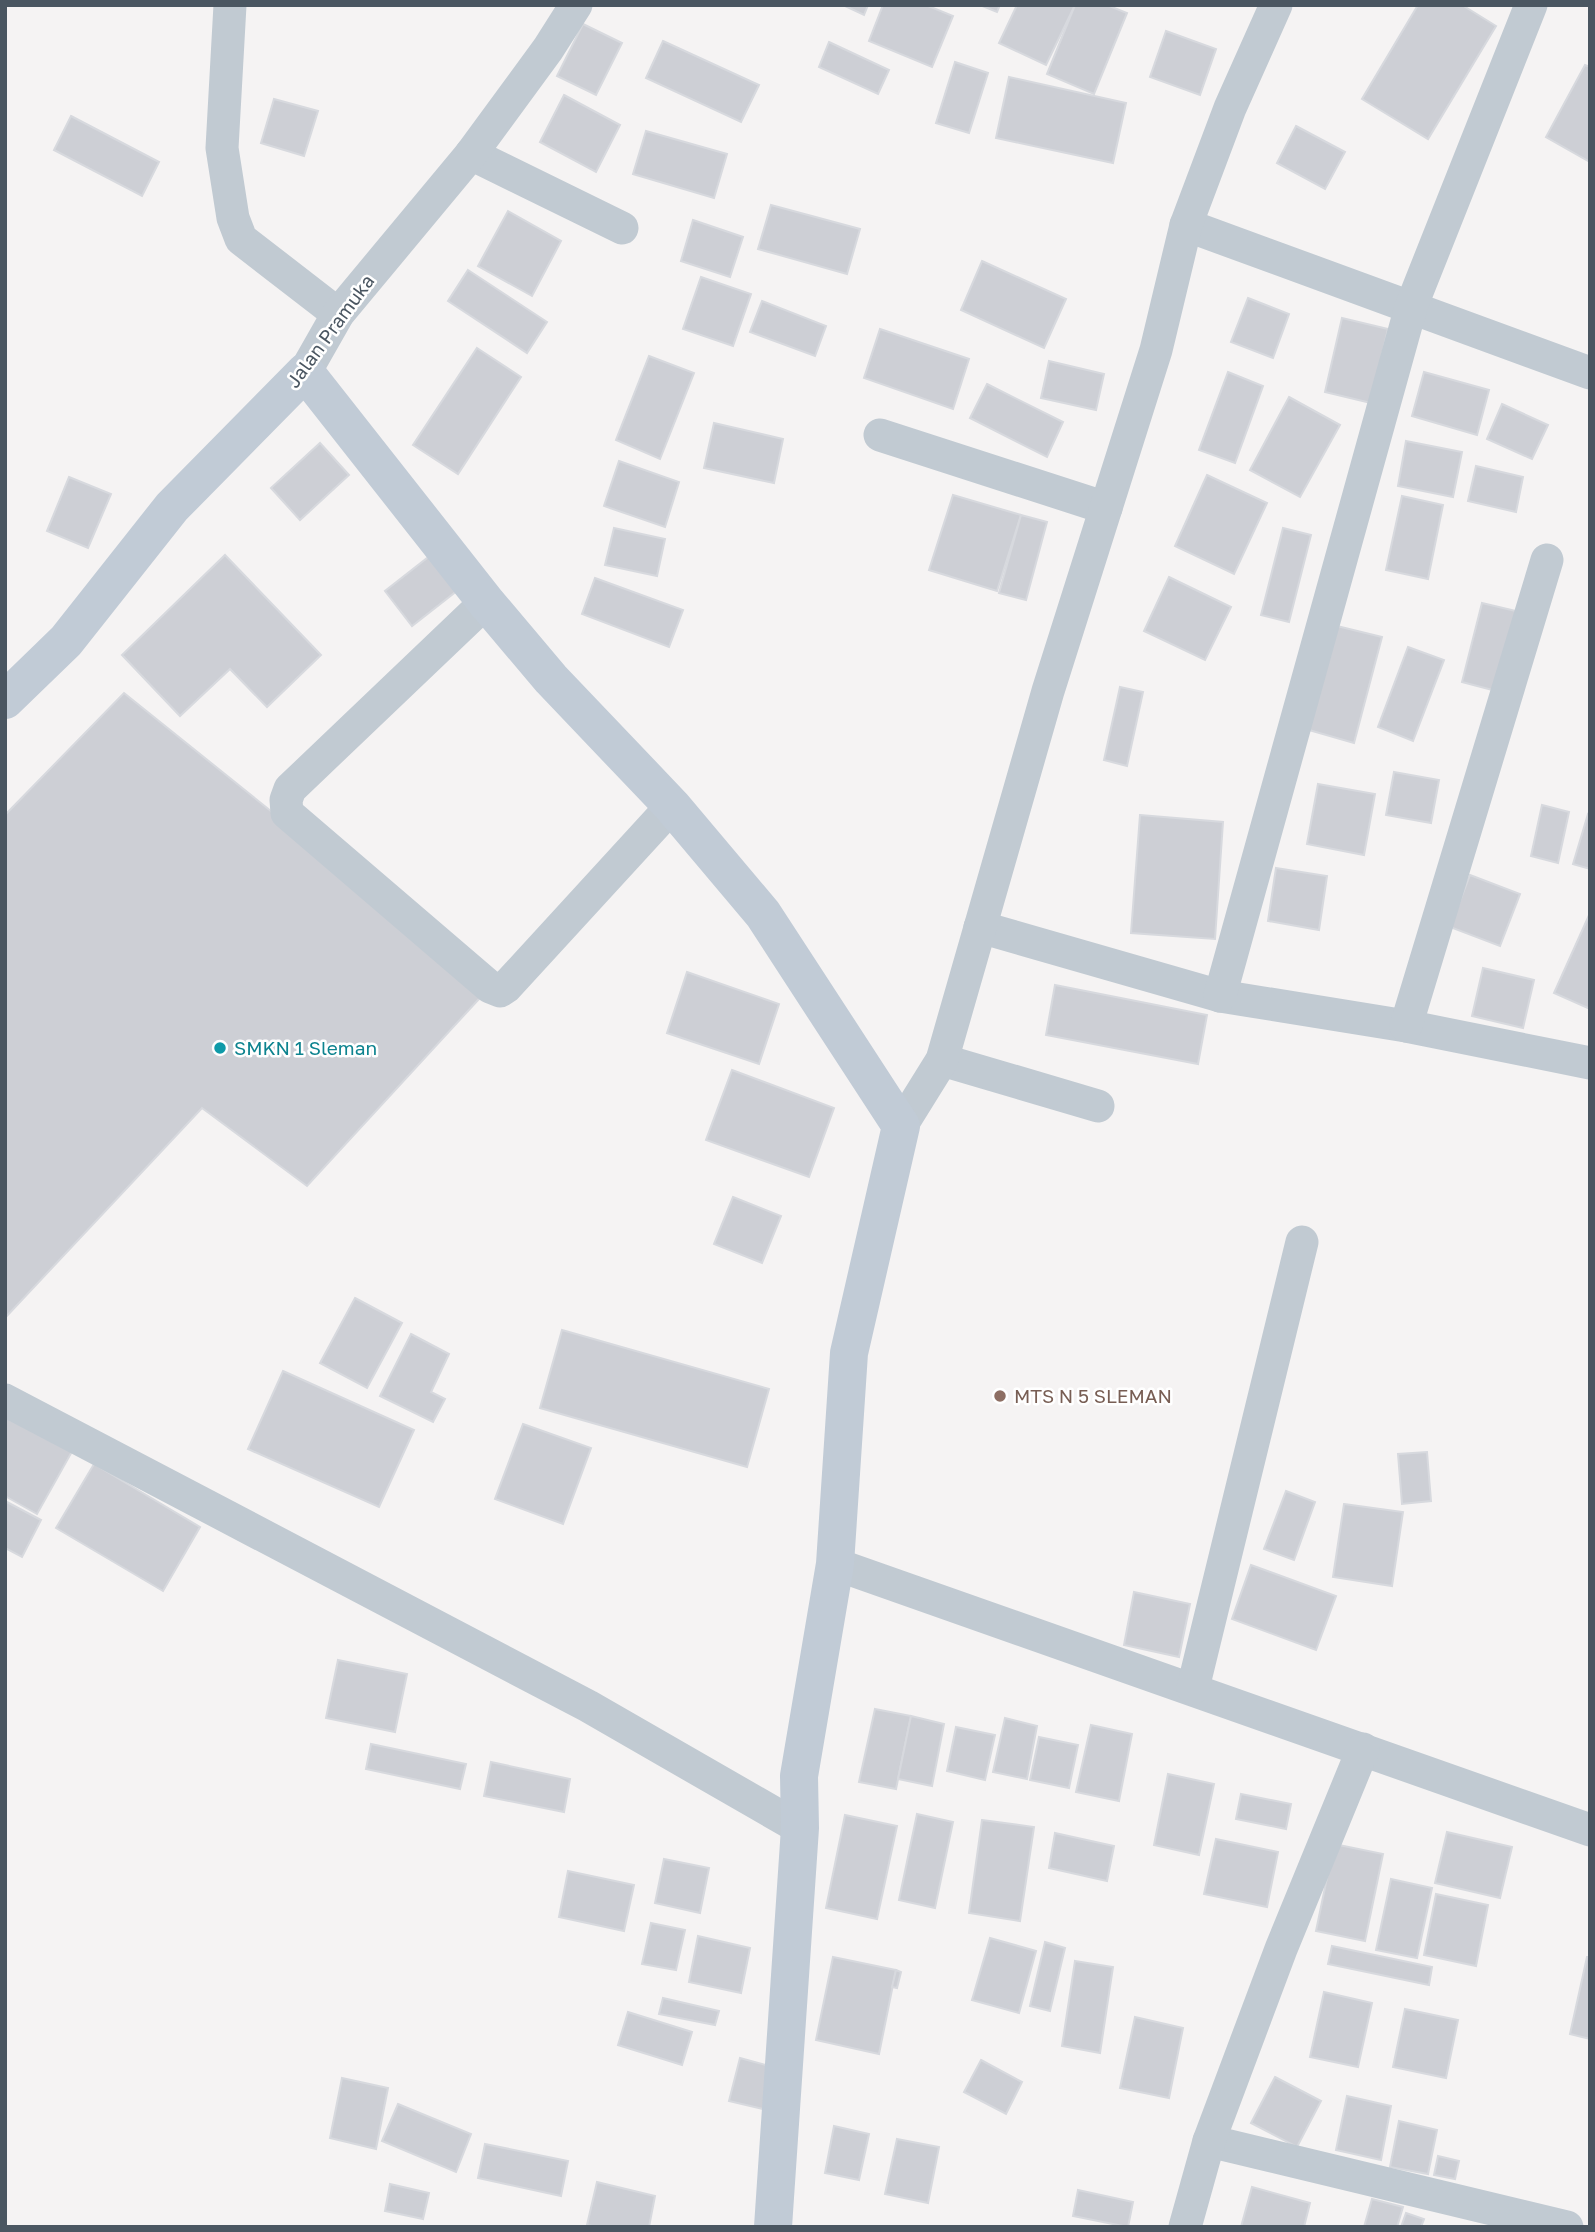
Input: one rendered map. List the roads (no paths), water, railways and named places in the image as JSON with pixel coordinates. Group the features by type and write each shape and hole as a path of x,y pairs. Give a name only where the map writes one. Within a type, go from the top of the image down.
{"street":[{"path":"230,5 222,148 233,218 241,239 338,314"},
{"name":"Jalan Pramuka","path":"5,700 66,641 172,507 305,372 338,314 471,155 548,49 576,5"},
{"path":"773,2227 800,1828 799,1776 835,1564 849,1353 901,1126 942,1060 1048,691 1156,350 1186,225 1230,108 1276,5"},
{"path":"1220,996 1411,307 1531,5"},
{"path":"471,155 622,228"},
{"path":"1186,225 1590,373"},
{"path":"305,372 486,602 551,679 672,806 764,914 901,1126"},
{"path":"880,435 1105,508"},
{"path":"1406,1026 1547,560"},
{"path":"486,602 290,789 286,800 287,813 490,987 500,990 506,987 672,806"},
{"path":"980,927 1220,996 1406,1026 1590,1063"},
{"path":"942,1060 1098,1106"},
{"path":"1193,1688 1303,1242"},
{"path":"5,1400 588,1706 800,1828"},
{"path":"835,1564 1590,1830"},
{"path":"1185,2227 1209,2141 1280,1949 1363,1749"},
{"path":"1209,2141 1567,2227"}],"place":[{"name":"SMKN 1 Sleman","path":"220,1048"},
{"name":"MTS N 5 SLEMAN","path":"1000,1396"}]}
